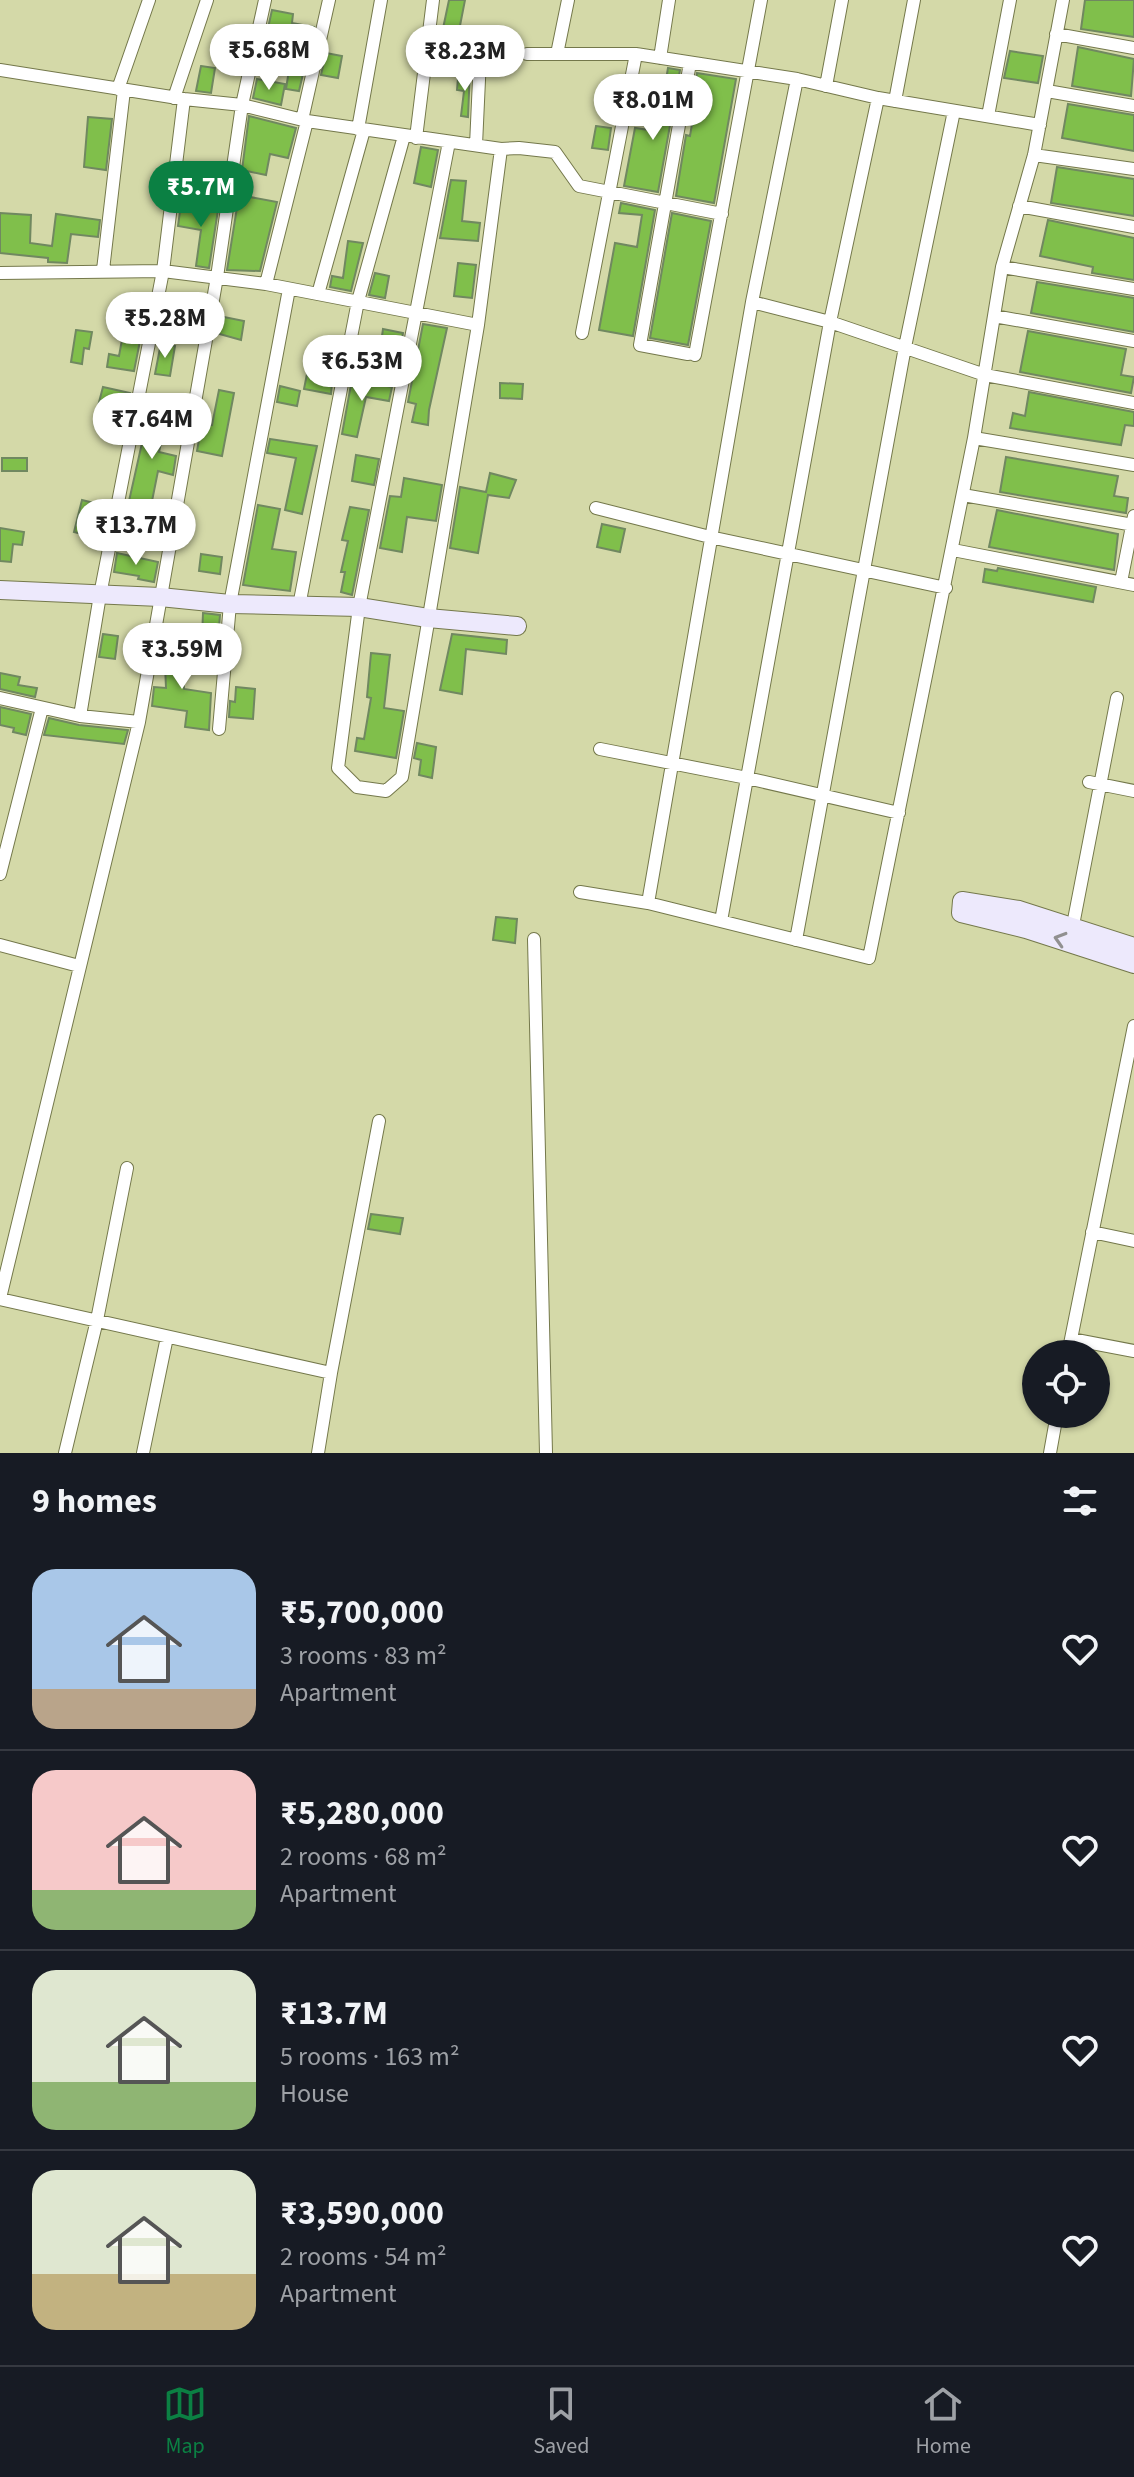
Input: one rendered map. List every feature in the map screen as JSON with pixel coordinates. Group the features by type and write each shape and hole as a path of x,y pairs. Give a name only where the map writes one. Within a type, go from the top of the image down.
{"street":[{"path":"103,270 121,89 149,0"},
{"path":"80,716 100,595 163,271 179,99 207,0"},
{"path":"265,0 242,105 217,277 139,722 0,1299 331,1373"},
{"path":"266,284 329,0"},
{"path":"318,294 361,130 381,0"},
{"path":"299,606 358,301 410,137 433,0"},
{"path":"557,54 568,0"},
{"path":"660,58 669,0"},
{"path":"690,63 640,345 691,355 722,214 761,0"},
{"path":"826,86 842,0"},
{"path":"895,101 914,0"},
{"path":"988,116 1010,0"},
{"path":"580,892 648,903 869,958 946,588 1002,267 1034,155 1063,0"},
{"path":"1056,34 1134,48"},
{"path":"527,54 636,54 797,79 878,98 1040,125"},
{"path":"582,333 636,54"},
{"path":"476,145 480,58"},
{"path":"0,70 179,99 242,105 304,121 361,130 501,149 555,152 579,186 722,214"},
{"path":"648,903 752,302 797,79"},
{"path":"1047,91 1134,106"},
{"path":"721,921 830,322 878,98"},
{"path":"796,940 905,347 954,111"},
{"path":"449,142 359,607 338,768 357,787 386,791 402,777 478,325 501,149"},
{"path":"1034,155 1134,169"},
{"path":"1019,206 1134,227"},
{"path":"1002,267 1134,289"},
{"path":"0,273 163,271 266,284 478,325"},
{"path":"219,729 230,604 289,289"},
{"path":"752,302 830,322 985,375 1134,403"},
{"path":"994,316 1134,341"},
{"path":"974,438 1134,465"},
{"path":"953,550 1128,583 1133,522 963,495"},
{"path":"596,508 710,537 946,588"},
{"path":"0,590 160,597 230,604 359,607 428,618 517,626"},
{"path":"0,698 80,716 139,722"},
{"path":"1073,925 1094,783 1117,698"},
{"path":"0,874 42,708"},
{"path":"600,749 747,778 899,813"},
{"path":"1094,783 1134,791"},
{"path":"1134,947 1019,910 962,901 961,913 1039,932 1134,964"},
{"path":"534,939 546,1453"},
{"path":"0,945 79,966"},
{"path":"1134,1026 1071,1339 1134,1351"},
{"path":"318,1453 379,1121"},
{"path":"65,1453 97,1320 127,1168"},
{"path":"1092,1232 1134,1241"},
{"path":"143,1453 167,1337"},
{"path":"1050,1453 1054,1428"}],"building":[{"path":"449,0 465,0 457,41 441,38"},
{"path":"1085,0 1134,0 1134,37 1081,29"},
{"path":"272,10 293,14 292,23 314,27 299,91 286,89 292,51 264,46"},
{"path":"1078,47 1134,59 1131,96 1072,86"},
{"path":"1010,51 1043,56 1038,83 1004,78"},
{"path":"326,53 342,56 338,78 321,75"},
{"path":"201,66 215,68 211,93 196,91"},
{"path":"668,68 680,70 658,192 624,186 635,128 656,131 661,101 658,100"},
{"path":"468,69 468,117 461,116 464,91 457,90 458,78 466,78"},
{"path":"697,73 736,79 714,203 676,196 686,135 690,136"},
{"path":"257,79 285,84 281,105 253,98"},
{"path":"1068,104 1134,115 1134,151 1062,138"},
{"path":"249,116 296,128 288,158 270,154 266,175 242,170"},
{"path":"88,117 112,119 106,170 84,167"},
{"path":"596,126 611,128 608,150 592,148"},
{"path":"421,147 438,150 431,187 414,183"},
{"path":"1057,167 1134,179 1134,216 1051,203"},
{"path":"451,180 466,181 462,221 480,223 478,241 440,238"},
{"path":"239,195 277,202 260,271 227,270"},
{"path":"621,203 655,210 633,336 599,330 615,243 637,247 642,215 619,213"},
{"path":"181,204 218,210 209,268 196,266 201,230 178,226"},
{"path":"0,213 31,215 30,243 52,246 56,214 100,220 98,237 71,234 67,263 0,253"},
{"path":"672,213 711,221 688,345 650,338"},
{"path":"1048,220 1134,238 1134,280 1092,273 1093,267 1040,256"},
{"path":"348,241 363,243 351,291 330,287 332,276 343,278"},
{"path":"458,263 476,265 472,298 454,296"},
{"path":"375,273 389,276 385,298 369,295"},
{"path":"1037,282 1134,298 1134,332 1031,313"},
{"path":"183,308 202,311 198,331 180,328"},
{"path":"219,316 244,321 241,340 216,333"},
{"path":"126,318 144,321 134,371 107,367 109,354 119,356"},
{"path":"423,324 447,328 428,425 412,422 416,404 408,402"},
{"path":"383,329 403,333 398,360 379,357"},
{"path":"76,330 92,332 89,349 84,348 82,364 71,362"},
{"path":"1028,331 1126,349 1121,375 1134,377 1131,393 1020,372"},
{"path":"161,343 175,346 170,376 155,374"},
{"path":"308,369 333,373 331,394 304,389"},
{"path":"352,379 392,387 389,401 366,397 357,437 342,434"},
{"path":"500,383 523,384 522,399 500,398"},
{"path":"280,386 300,391 297,406 277,402"},
{"path":"103,387 130,393 126,412 98,406"},
{"path":"219,390 234,393 222,456 197,451 202,423 212,425"},
{"path":"1029,392 1134,412 1134,426 1125,425 1121,445 1010,428 1013,413 1025,416"},
{"path":"152,395 186,402 183,418 163,415 158,437 162,438 159,452 176,456 173,475 158,471 151,506 155,507 152,525 125,519"},
{"path":"270,439 317,446 302,514 285,510 296,458 267,453"},
{"path":"356,455 379,459 374,485 352,481"},
{"path":"1006,457 1118,476 1114,496 1128,498 1126,513 1000,492"},
{"path":"2,458 27,458 27,471 2,471"},
{"path":"490,473 516,480 509,498 488,495 478,553 450,548 460,487 486,492"},
{"path":"404,478 442,485 436,521 407,517 402,552 380,548 390,496 401,497"},
{"path":"82,500 106,506 98,538 74,532"},
{"path":"258,505 280,509 272,549 296,552 290,591 243,585"},
{"path":"350,507 369,510 352,595 341,592 345,572 341,572 348,541 342,540"},
{"path":"997,510 1118,534 1114,570 989,547"},
{"path":"602,524 625,529 620,552 597,547"},
{"path":"0,528 24,532 22,545 13,544 11,562 0,561"},
{"path":"117,553 158,562 154,582 114,572"},
{"path":"201,554 222,557 220,574 199,571"},
{"path":"998,568 1096,587 1093,602 983,582 985,569 997,571"},
{"path":"203,613 220,615 218,639 202,638"},
{"path":"103,634 118,636 115,659 99,657"},
{"path":"452,634 507,640 506,654 466,649 462,694 440,690"},
{"path":"164,642 182,642 184,689 211,693 209,730 185,727 187,711 152,706 154,687 166,688"},
{"path":"371,653 390,655 384,708 404,711 396,758 355,751 357,738 364,739 371,698 367,697"},
{"path":"0,673 20,677 18,685 37,688 35,697 0,689"},
{"path":"236,687 255,689 253,719 229,717 230,701 235,702"},
{"path":"0,707 31,714 26,735 0,725"},
{"path":"49,718 79,725 128,730 124,744 44,735"},
{"path":"417,743 436,747 432,778 419,775 421,760 414,758"},
{"path":"496,917 517,919 515,943 493,940"},
{"path":"371,1214 403,1218 400,1234 368,1229"}]}
